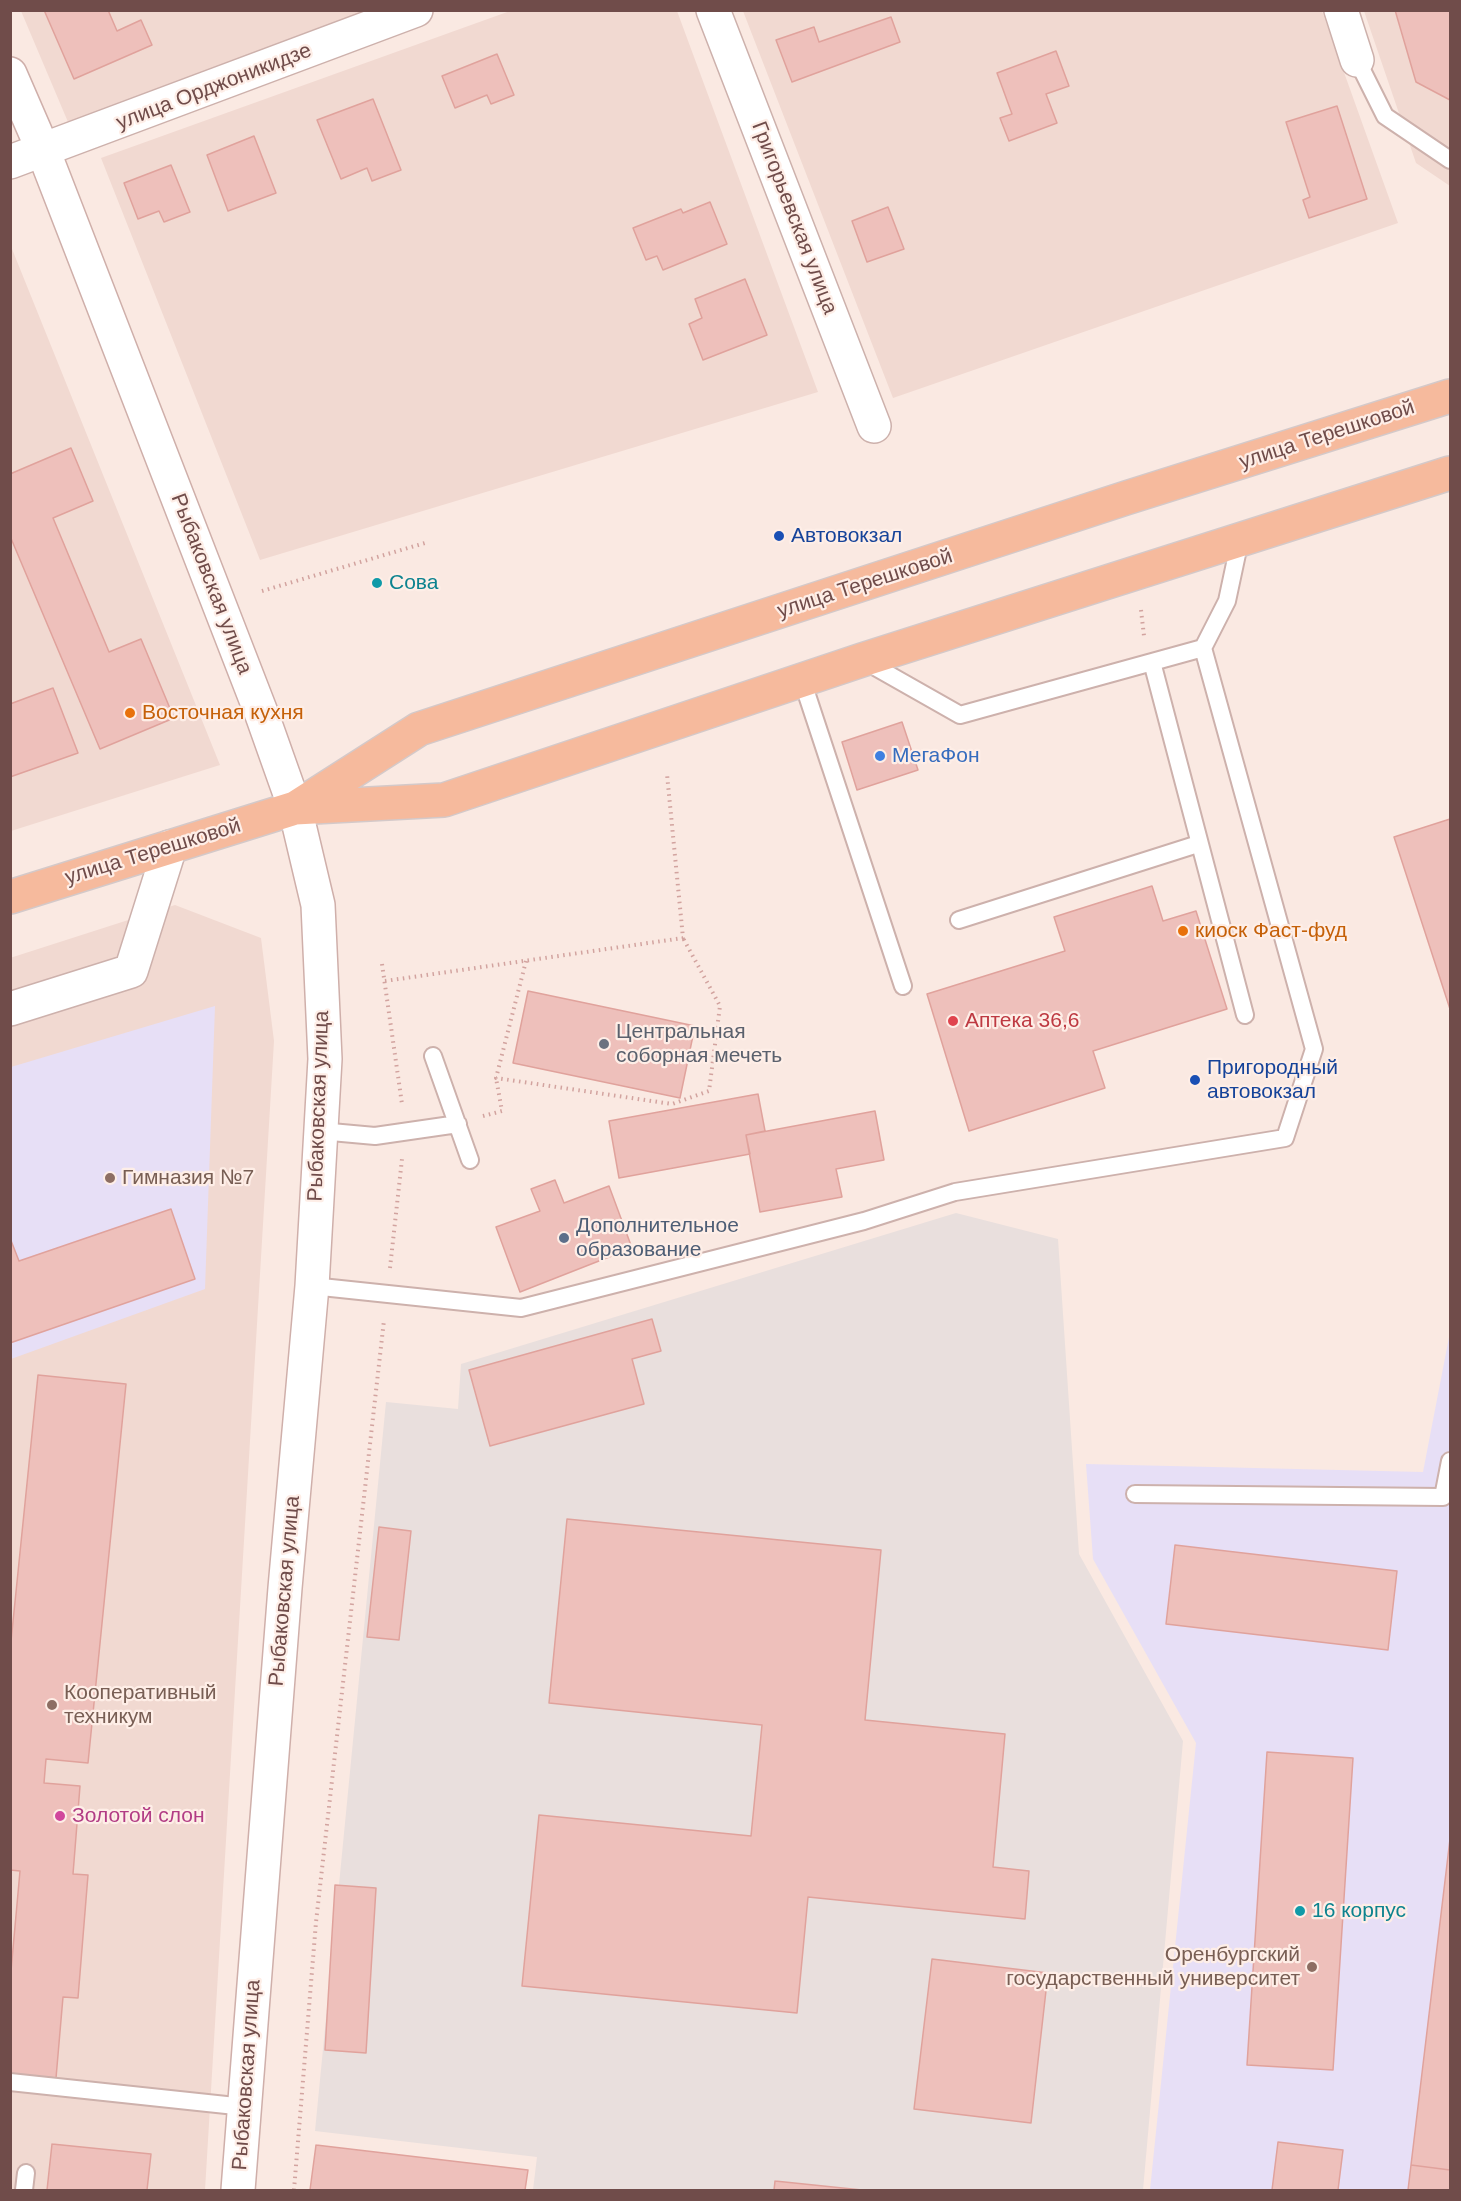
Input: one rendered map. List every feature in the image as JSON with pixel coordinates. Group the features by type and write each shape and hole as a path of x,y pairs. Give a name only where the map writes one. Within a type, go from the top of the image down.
{"main road":[{"name":"улица Орджоникидзе","path":"10,162 416,10"},
{"name":"Григорьевская улица","path":"713,10 874,426"},
{"path":"1341,10 1357,60"},
{"name":"Рыбаковская улица","path":"10,75 43,150 258,704 295,808 318,905 325,1059 312,1286 285,1588 238,2190"},
{"name":"улица Терешковой","path":"295,808 419,729 1126,498 1450,396"},
{"name":"улица Терешковой","path":"10,897 295,808 444,800 862,660 1450,473"},
{"path":"10,1010 131,971 170,847"}],"lane":[{"path":"1357,60 1385,116 1450,160"},
{"path":"312,1286 521,1308 864,1221 955,1192 1285,1138 1314,1049 1203,648 1227,601 1240,540"},
{"path":"862,660 960,714 1203,648"},
{"path":"1152,662 1198,844 1245,1015"},
{"path":"802,680 903,986"},
{"path":"959,920 1198,844"},
{"path":"433,1056 470,1160"},
{"path":"320,1131 375,1136 458,1124"},
{"path":"1135,1494 1443,1497 1450,1461"},
{"path":"10,2082 245,2107"},
{"path":"24,2190 27,2173"}],"path":[{"path":"262,591 425,543"},
{"path":"496,1078 672,1104 709,1091 720,1006 684,938 668,774"},
{"path":"385,981 684,938"},
{"path":"458,1124 502,1111 496,1078 526,961"},
{"path":"294,2190 316,1922 406,1131 382,964"}],"shaded area":[{"path":"21,11 371,11 68,122"},
{"path":"510,11 677,11 818,392 260,560 101,158"},
{"path":"743,11 1322,11 1398,223 893,398"},
{"path":"1364,11 1450,11 1450,186 1416,163"},
{"path":"10,244 220,765 11,831 10,831"},
{"path":"175,905 261,938 274,1041 205,2190 11,2190 10,958"},
{"name":"Гимназия №7","path":"215,1006 205,1289 11,1359 11,1067"},
{"path":"956,1213 1058,1239 1079,1554 1183,1741 1143,2190 533,2190 537,2157 315,2131 386,1402 458,1409 461,1364"},
{"name":"Оренбургский государственный университет","path":"1450,1332 1450,2190 1150,2190 1196,1743 1093,1559 1086,1464 1423,1472"}],"building":[{"path":"44,10 108,10 117,31 141,20 152,45 74,79"},
{"path":"1395,10 1450,10 1450,100 1416,82"},
{"path":"891,17 900,42 792,82 776,40 814,27 819,42"},
{"path":"1056,51 1069,86 1046,94 1057,123 1009,141 1000,118 1012,114 997,73"},
{"path":"497,54 514,95 491,104 487,95 455,108 442,76"},
{"path":"373,99 401,170 372,181 367,168 341,179 317,120"},
{"path":"1337,106 1367,199 1309,218 1303,200 1310,197 1286,122"},
{"path":"254,136 276,193 228,211 207,155"},
{"path":"171,165 190,212 164,222 159,211 138,219 124,183"},
{"path":"710,202 727,244 663,270 657,256 646,260 633,228 681,209 683,213"},
{"path":"888,207 904,249 867,262 852,221"},
{"path":"745,279 767,335 703,360 689,324 702,318 695,299"},
{"path":"71,448 93,501 53,518 109,652 141,639 174,718 100,749 10,536 10,474"},
{"path":"53,688 78,753 10,777 10,704"},
{"name":"МегаФон","path":"902,722 918,770 857,790 842,742"},
{"path":"1450,819 1450,1009 1394,837"},
{"path":"1152,886 1163,921 1196,911 1227,1009 1093,1051 1105,1088 969,1131 927,994 1065,951 1054,917"},
{"name":"Центральная соборная мечеть","path":"528,991 695,1026 680,1098 513,1063"},
{"path":"758,1094 765,1131 746,1135 750,1154 619,1178 609,1121"},
{"path":"875,1111 884,1160 836,1169 842,1197 760,1212 746,1135"},
{"name":"Дополнительное образование","path":"555,1180 564,1203 609,1186 632,1248 520,1292 496,1227 540,1211 531,1189"},
{"path":"171,1209 195,1279 10,1343 10,1238 19,1261"},
{"path":"652,1319 661,1351 632,1359 644,1404 490,1446 469,1370"},
{"name":"Кооперативный техникум","path":"38,1375 126,1384 88,1763 46,1759 44,1783 80,1786 73,1874 88,1875 78,1998 63,1997 56,2078 10,2074 10,1982 20,1871 10,1870 10,1651"},
{"path":"567,1519 881,1550 865,1720 1005,1734 993,1867 1029,1871 1025,1919 808,1897 797,2013 522,1986 539,1815 751,1836 762,1725 549,1703"},
{"path":"379,1527 411,1531 399,1640 367,1637"},
{"path":"1175,1545 1397,1571 1388,1650 1166,1624"},
{"name":"16 корпус","path":"1267,1752 1353,1758 1333,2070 1247,2065"},
{"path":"1450,1839 1450,2170 1411,2165"},
{"path":"335,1885 376,1888 366,2053 325,2050"},
{"path":"932,1959 1048,1973 1031,2123 914,2109"},
{"path":"1278,2142 1343,2150 1338,2190 1272,2190"},
{"path":"52,2144 151,2154 147,2190 47,2190"},
{"path":"316,2145 528,2170 525,2190 310,2190"},
{"path":"1411,2165 1450,2170 1450,2190 1408,2190"},
{"path":"775,2181 862,2190 774,2190"}],"place":[{"name":"Автовокзал","path":"779,536"},
{"name":"Сова","path":"377,583"},
{"name":"Восточная кухня","path":"130,713"},
{"name":"МегаФон","path":"880,756"},
{"name":"киоск Фаст-фуд","path":"1183,931"},
{"name":"Аптека 36,6","path":"953,1021"},
{"name":"Центральная соборная мечеть","path":"604,1044"},
{"name":"Пригородный автовокзал","path":"1195,1080"},
{"name":"Гимназия №7","path":"110,1178"},
{"name":"Дополнительное образование","path":"564,1238"},
{"name":"Кооперативный техникум","path":"52,1705"},
{"name":"Золотой слон","path":"60,1816"},
{"name":"16 корпус","path":"1300,1911"},
{"name":"Оренбургский государственный университет","path":"1312,1967"}]}
